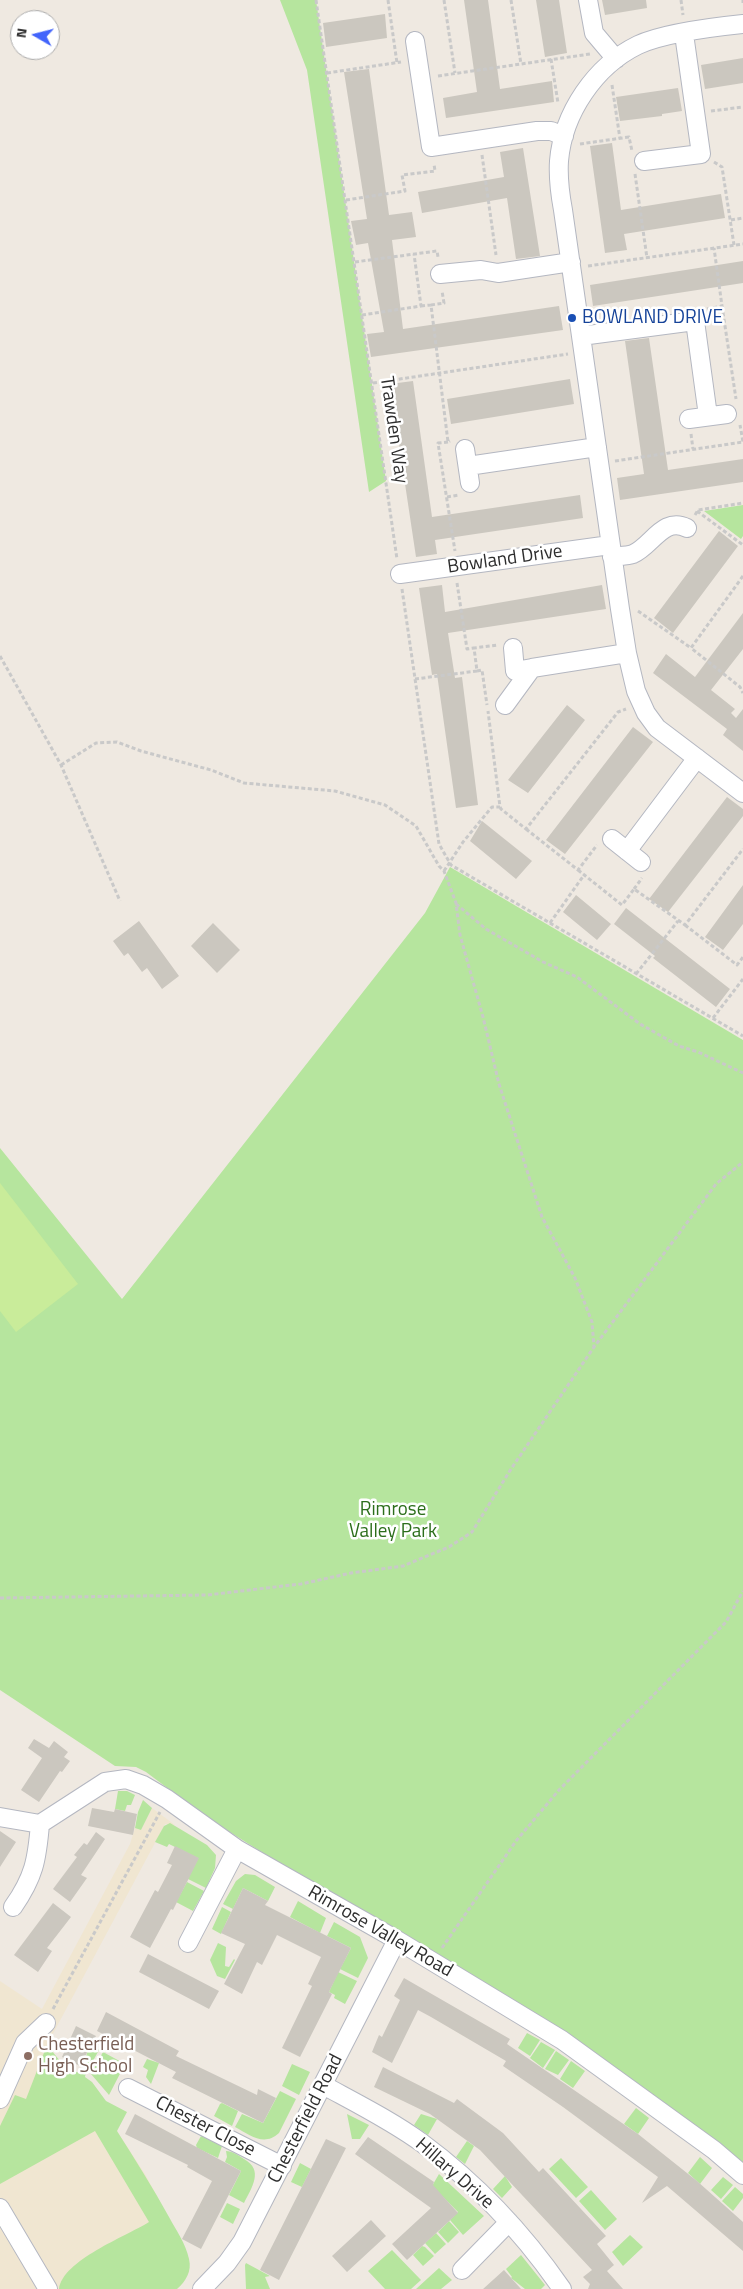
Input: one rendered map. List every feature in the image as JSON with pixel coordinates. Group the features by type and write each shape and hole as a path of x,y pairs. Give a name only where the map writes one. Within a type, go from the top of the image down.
{"street":[{"path":"588,0 594,33 612,55"},
{"path":"743,24 648,41 612,55 583,95 570,119 563,141 559,182 611,551 632,676 642,705 657,728 743,794"},
{"path":"637,162 701,154 684,34"},
{"path":"415,41 431,148 537,131 551,131 563,141"},
{"path":"440,274 481,270 498,273 571,265"},
{"path":"582,344 695,321 708,416"},
{"path":"689,419 708,416 732,408"},
{"path":"468,466 598,455"},
{"name":"Bowland Drive","path":"400,574 456,566 611,551 633,554 669,525 678,524 687,528"},
{"path":"513,648 515,670 627,653"},
{"path":"505,705 532,668"},
{"path":"627,851 697,758"},
{"path":"612,839 641,862"},
{"name":"Rimrose Valley Road","path":"40,1824 105,1782 115,1779 135,1780 167,1799 237,1849 397,1940 562,2040 714,2150 743,2175"},
{"path":"0,1817 40,1824 38,1856 28,1886 13,1907"},
{"path":"188,1943 237,1849"},
{"name":"Chesterfield Road","path":"211,2287 242,2242 397,1940"},
{"path":"0,2099 25,2043 46,2023"},
{"name":"Hillary Drive","path":"323,2085 421,2142 469,2180 509,2222 562,2289"},
{"name":"Chester Close","path":"128,2088 282,2166"},
{"path":"0,2208 48,2289"},
{"path":"462,2270 509,2222"}],"path":[{"name":"Trawden Way","path":"316,0 439,844 449,861"},
{"path":"388,0 397,63"},
{"path":"444,0 455,73"},
{"path":"511,0 521,64"},
{"path":"420,78 551,59 612,55"},
{"path":"551,59 559,112 570,119"},
{"path":"327,73 417,60"},
{"path":"600,74 612,81 620,139"},
{"path":"695,113 743,107"},
{"path":"563,141 629,137 637,162 646,258"},
{"path":"480,140 498,273"},
{"path":"346,200 405,191 402,175 435,171 431,148"},
{"path":"701,154 722,167 734,245"},
{"path":"731,220 743,218"},
{"path":"571,265 646,258 743,244"},
{"path":"714,248 732,408"},
{"path":"355,262 437,251 444,303 362,315"},
{"path":"414,254 422,306"},
{"path":"431,305 448,442"},
{"path":"695,321 694,311 722,306"},
{"path":"373,383 439,374 582,344"},
{"path":"468,466 464,439 438,443 467,649 512,643 513,648"},
{"path":"598,455 743,442"},
{"path":"687,528 697,511 743,503"},
{"path":"697,511 742,544"},
{"path":"691,648 743,576"},
{"path":"620,609 633,607 691,648 740,687 743,693"},
{"path":"474,648 477,671"},
{"path":"0,656 61,765 120,901"},
{"path":"416,679 482,670 501,810 622,905 634,889 737,965 743,957"},
{"path":"740,687 743,683"},
{"path":"526,829 618,712 642,705"},
{"path":"61,765 96,743 118,742 141,751 211,770 244,783 335,791 385,805 416,826 438,866 444,871 456,903 460,935 499,1084 542,1217 575,1278 592,1322 594,1347"},
{"path":"444,871 449,861 492,807 500,806"},
{"path":"578,870 605,834 612,839"},
{"path":"685,926 743,849"},
{"path":"449,861 451,865 743,1036"},
{"path":"550,923 584,875"},
{"path":"456,903 486,929 543,962 577,977 640,1024 680,1046 698,1052 743,1074"},
{"path":"636,974 678,921"},
{"path":"713,1018 743,979"},
{"path":"0,1598 216,1594 301,1584 403,1566 449,1547 472,1532 511,1469 594,1347 716,1184 743,1162"},
{"path":"432,1962 516,1841 559,1790 726,1622 743,1591"},
{"path":"46,2023 167,1799"}],"shaded area":[{"name":"Chesterfield High School","path":"152,1808 175,1825 165,1824 47,2045 117,2131 145,2174 184,2246 189,2259 189,2272 177,2289 0,2289 0,1981 42,2009 130,1844 135,1828 141,1830"}],"green space":[{"path":"280,0 316,0 386,481 369,492 307,70"},
{"path":"743,505 743,536 741,539 704,511"},
{"name":"Rimrose Valley Park","path":"450,867 743,1040 743,2166 419,1944 271,1858 206,1817 146,1772 136,1767 115,1766 0,1690 0,1148 122,1299 425,913"},
{"path":"0,1183 78,1284 16,1332 0,1311"},
{"path":"118,1791 127,1791 135,1795 131,1805 127,1805 125,1811 115,1809"},
{"path":"143,1800 152,1808 141,1830 135,1828 138,1812"},
{"path":"170,1823 207,1845 216,1855 215,1868 206,1888 188,1879 175,1847 169,1844 167,1847 155,1842 164,1826"},
{"path":"245,1874 255,1875 275,1887 268,1901 243,1888 233,1909 223,1904 236,1881"},
{"path":"187,1882 204,1891 193,1911 176,1902"},
{"path":"298,1901 326,1918 320,1933 290,1917"},
{"path":"222,1907 231,1912 221,1934 212,1929"},
{"path":"334,1922 360,1937 368,1958 358,1978 340,1969 351,1948 327,1936"},
{"path":"218,1943 226,1947 225,1966 229,1967 235,1960 225,1979 217,1976 210,1960"},
{"path":"338,1972 357,1981 345,2004 334,1998 335,1995 329,1992"},
{"path":"527,2033 540,2040 530,2056 518,2048"},
{"path":"541,2042 555,2050 543,2068 530,2058"},
{"path":"94,2043 99,2050 88,2070 83,2068 87,2053"},
{"path":"47,2045 65,2067 79,2073 80,2070 86,2072 85,2077 92,2082 106,2101 127,2112 117,2131 157,2195 188,2253 189,2272 186,2279 177,2289 59,2289 63,2278 71,2268 83,2259 149,2222 95,2131 0,2184 0,2126 15,2095 26,2099"},
{"path":"556,2051 569,2060 558,2075 545,2069"},
{"path":"103,2052 125,2064 109,2095 91,2074"},
{"path":"147,2059 159,2063 151,2084 146,2077 148,2070 143,2067"},
{"path":"571,2061 585,2071 573,2088 560,2079"},
{"path":"292,2064 310,2072 299,2095 282,2086"},
{"path":"280,2091 296,2099 279,2133 268,2139 262,2139 235,2127 242,2114 263,2123"},
{"path":"222,2103 238,2111 232,2126 214,2116"},
{"path":"636,2108 649,2118 638,2134 624,2124"},
{"path":"347,2114 369,2125 360,2139 352,2139"},
{"path":"421,2114 437,2119 428,2135 414,2125"},
{"path":"201,2136 222,2146 218,2158 197,2148 196,2145"},
{"path":"467,2141 474,2146 465,2164 456,2157"},
{"path":"226,2151 240,2156 254,2168 253,2185 244,2203 229,2195 241,2171 225,2162 227,2157"},
{"path":"700,2157 712,2168 700,2184 688,2173"},
{"path":"561,2158 588,2187 576,2198 549,2169"},
{"path":"300,2163 311,2169 302,2187 291,2182"},
{"path":"439,2174 484,2216 463,2235 450,2220 458,2212 432,2186"},
{"path":"505,2176 512,2187 502,2198 493,2189"},
{"path":"723,2177 733,2185 721,2199 711,2190"},
{"path":"735,2187 743,2194 743,2198 733,2211 722,2201"},
{"path":"591,2190 617,2219 605,2230 579,2201"},
{"path":"227,2203 240,2209 233,2224 220,2217"},
{"path":"449,2221 459,2232 448,2243 438,2232"},
{"path":"436,2233 446,2244 435,2254 425,2243"},
{"path":"630,2235 643,2247 623,2266 612,2252"},
{"path":"422,2246 434,2256 423,2266 413,2255"},
{"path":"392,2250 421,2280 411,2289 385,2289 368,2271"},
{"path":"521,2255 545,2285 541,2289 525,2289 511,2278 506,2269"},
{"path":"246,2263 270,2276 265,2277 270,2289 246,2289"},
{"path":"439,2268 452,2280 441,2289 416,2289"}],"building":[{"path":"464,0 488,0 500,89 552,81 554,102 446,118 443,98 477,92"},
{"path":"536,0 559,0 567,53 545,57"},
{"path":"602,0 646,0 647,8 605,15"},
{"path":"385,14 387,38 326,47 323,23"},
{"path":"743,58 743,83 705,89 701,65"},
{"path":"369,69 389,215 412,212 416,237 392,240 403,329 559,306 563,330 371,357 367,334 384,332 368,243 356,245 351,221 367,219 344,72"},
{"path":"678,88 682,111 662,114 662,116 620,121 616,97"},
{"path":"612,143 621,210 721,194 725,218 624,234 627,250 605,253 590,146"},
{"path":"523,148 540,256 516,259 507,198 422,213 418,192 504,177 500,152"},
{"path":"743,261 743,283 593,306 590,285"},
{"path":"649,338 668,470 743,459 743,482 620,500 617,478 644,474 625,341"},
{"path":"570,379 574,404 451,424 447,399"},
{"path":"413,381 432,517 580,495 583,518 435,540 437,554 416,557 390,384"},
{"path":"719,531 738,546 673,633 654,618"},
{"path":"442,585 445,612 602,585 606,609 448,633 455,678 462,677 478,805 456,808 437,674 432,675 419,588"},
{"path":"743,613 743,649 711,690 735,709 731,713 736,718 743,709 743,751 723,735 727,729 653,673 666,654 695,677"},
{"path":"567,705 585,720 528,793 508,780"},
{"path":"633,727 653,742 565,854 546,840"},
{"path":"727,797 743,809 743,816 668,912 649,899"},
{"path":"482,821 532,861 516,879 470,841"},
{"path":"743,885 743,924 723,950 705,937"},
{"path":"576,895 611,924 597,940 563,912"},
{"path":"626,908 730,989 716,1007 653,958 655,956 614,924"},
{"path":"139,921 179,976 162,989 147,968 142,972 128,953 124,956 113,941"},
{"path":"213,923 240,950 217,973 191,946"},
{"path":"34,1739 49,1748 54,1741 68,1752 64,1757 70,1761 62,1772 60,1771 39,1802 21,1790 42,1758 28,1748"},
{"path":"92,1808 114,1812 115,1809 137,1814 133,1835 88,1826"},
{"path":"0,1831 16,1842 0,1867"},
{"path":"96,1832 105,1839 81,1875 87,1878 70,1902 53,1889 77,1857 74,1855 84,1843 87,1845"},
{"path":"175,1846 199,1858 173,1910 171,1909 150,1948 130,1937 155,1890 158,1892 172,1865 167,1863"},
{"path":"243,1888 268,1901 265,1905 351,1948 329,1992 332,1994 300,2057 282,2048 312,1986 308,1984 321,1957 277,1935 262,1965 257,1962 242,1994 224,1984 245,1944 221,1933"},
{"path":"53,1903 71,1917 47,1948 52,1951 38,1972 14,1955"},
{"path":"148,1954 219,1991 209,2009 139,1972"},
{"path":"404,1978 510,2039 507,2044 638,2134 697,2181 743,2222 743,2251 667,2186 642,2203 658,2177 563,2107 503,2066 506,2061 418,2010 392,2063 372,2052 379,2035 382,2037 400,2000 394,1996"},
{"path":"106,2012 179,2051 176,2056 257,2095 258,2089 276,2098 263,2123 172,2078 176,2072 97,2031"},
{"path":"76,2026 96,2036 80,2066 62,2057"},
{"path":"383,2067 454,2103 457,2099 503,2133 539,2172 543,2168 606,2236 597,2244 614,2265 607,2271 623,2289 588,2289 590,2284 583,2277 592,2270 480,2150 430,2114 374,2087"},
{"path":"135,2114 241,2171 201,2249 182,2239 212,2181 187,2167 188,2165 125,2134"},
{"path":"368,2137 434,2182 433,2185 458,2213 407,2260 392,2244 431,2208 355,2154"},
{"path":"326,2139 346,2148 279,2280 260,2270"},
{"path":"371,2220 386,2236 347,2272 332,2256"},
{"path":"504,2270 521,2289 483,2289"}],"place":[{"name":"BOWLAND DRIVE","path":"572,318"},
{"name":"Chesterfield High School","path":"28,2056"}]}
